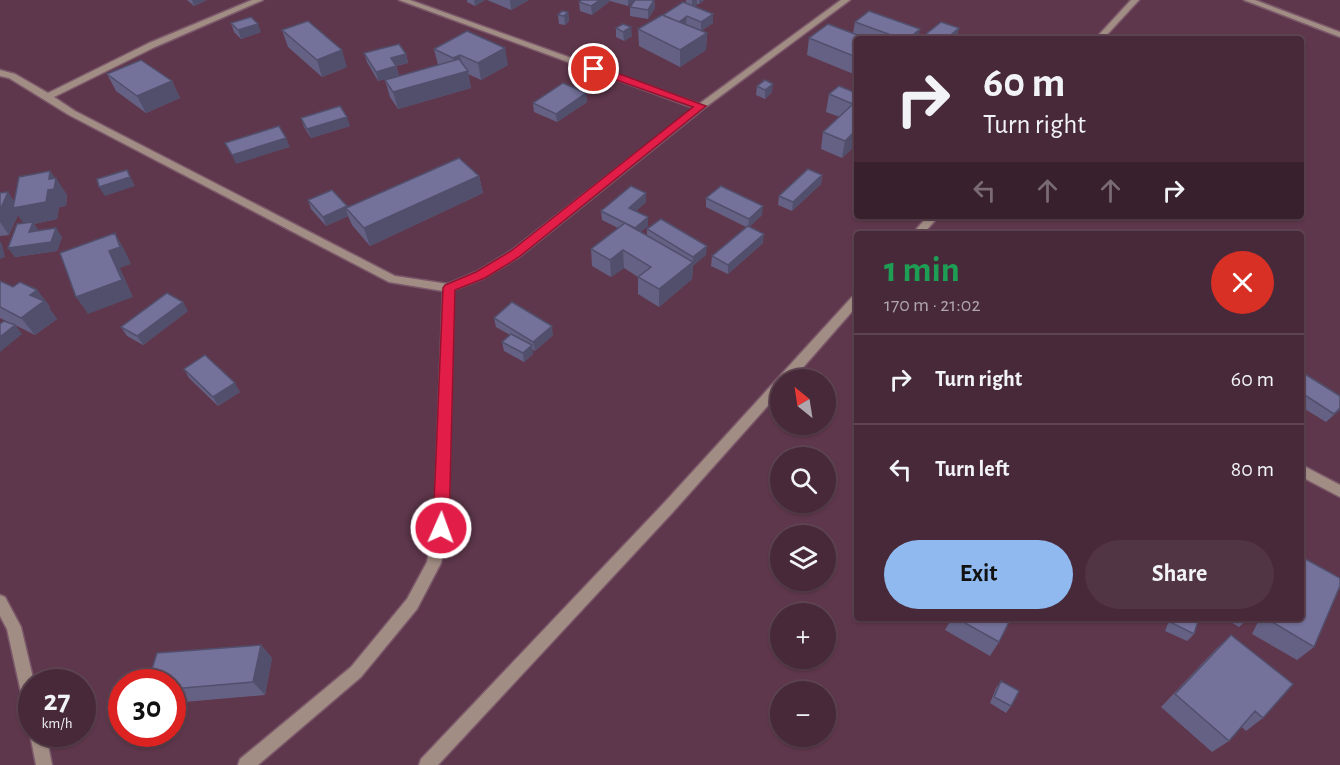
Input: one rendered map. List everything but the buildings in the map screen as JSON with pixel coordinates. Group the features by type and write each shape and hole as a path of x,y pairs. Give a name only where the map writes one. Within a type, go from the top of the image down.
{"street":[{"path":"48,97 152,45 259,0"},
{"path":"403,0 700,106"},
{"path":"0,73 12,76 72,113 393,279 449,288 480,275 515,254 700,106 846,0"},
{"path":"1102,36 1135,0"},
{"path":"1248,0 1340,35"},
{"path":"920,231 931,219"},
{"path":"246,765 356,672 412,604 434,563 441,528 449,288"},
{"path":"794,369 854,302"},
{"path":"427,765 770,395"},
{"path":"1304,471 1340,491"},
{"path":"0,602 14,627 24,669"},
{"path":"41,747 44,765"}],"route":[{"path":"441,528 449,288 480,275 515,254 700,106 594,69"}]}
